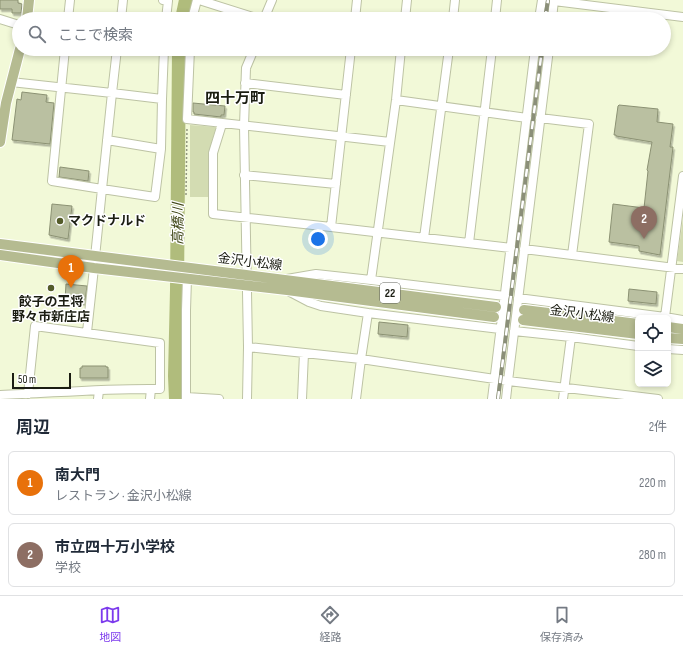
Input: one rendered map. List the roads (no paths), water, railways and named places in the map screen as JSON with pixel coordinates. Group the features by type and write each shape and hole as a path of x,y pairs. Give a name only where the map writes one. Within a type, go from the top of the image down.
{"main road":[{"path":"28,12 30,0"},
{"path":"0,142 2,118 18,56"},
{"name":"金沢小松線","path":"0,244 283,279 495,312 186,279"},
{"name":"22","path":"0,255 186,279"},
{"name":"金沢小松線","path":"635,324 524,315 635,334"},
{"path":"671,327 683,329"},
{"path":"671,338 683,339"}],"street":[{"path":"69,12 70,0"},
{"path":"122,12 123,0"},
{"path":"166,0 166,12"},
{"path":"194,12 198,0 237,12"},
{"path":"267,12 272,0"},
{"path":"356,12 357,0"},
{"path":"406,12 407,0"},
{"path":"453,12 455,0"},
{"path":"496,12 497,0"},
{"path":"540,12 542,0"},
{"path":"553,12 554,0 645,12"},
{"path":"671,15 683,17"},
{"path":"0,19 12,23"},
{"path":"64,56 52,181 155,197 161,149 164,56"},
{"path":"95,256 116,56"},
{"path":"190,56 187,120 390,142"},
{"path":"247,399 248,347 244,126 246,68 251,56"},
{"path":"331,226 350,56"},
{"path":"371,280 396,100 400,56"},
{"path":"424,238 448,56"},
{"path":"469,243 491,56"},
{"path":"492,399 534,56"},
{"path":"506,399 548,56"},
{"path":"11,82 162,99"},
{"path":"245,83 346,95"},
{"path":"396,100 527,118"},
{"path":"540,118 590,124 572,255"},
{"path":"222,124 213,153 213,214 331,226 511,248"},
{"path":"107,140 161,149"},
{"path":"244,175 336,184"},
{"path":"665,315 683,176"},
{"path":"524,249 683,269"},
{"path":"87,332 94,268"},
{"path":"283,279 316,274 505,296"},
{"path":"186,279 186,398 219,399"},
{"path":"287,290 309,302 321,306 500,329"},
{"path":"518,298 650,315"},
{"path":"356,399 368,312"},
{"path":"671,318 683,320"},
{"path":"0,395 99,395 160,389 160,342 35,326 28,394"},
{"path":"514,331 635,346"},
{"path":"563,399 571,338"},
{"path":"248,347 361,359 508,381 658,399"},
{"path":"671,349 683,350"},
{"path":"302,399 304,353"},
{"path":"150,399 151,389"}],"waterway":[{"name":"高橋川","path":"183,12 186,0"},
{"name":"高橋川","path":"176,399 179,56"}],"tunnel":[{"path":"496,307 524,310"},
{"path":"494,317 523,320"}],"railway":[{"path":"546,12 548,0"},
{"path":"498,399 541,56"}],"place":[{"name":"マクドナルド","path":"60,221"},
{"name":"市立四十万小学校","path":"644,239"},
{"name":"餃子の王将 野々市新庄店","path":"51,288"},
{"name":"南大門","path":"71,288"}],"district":[{"name":"四十万町","path":"235,98"}]}
